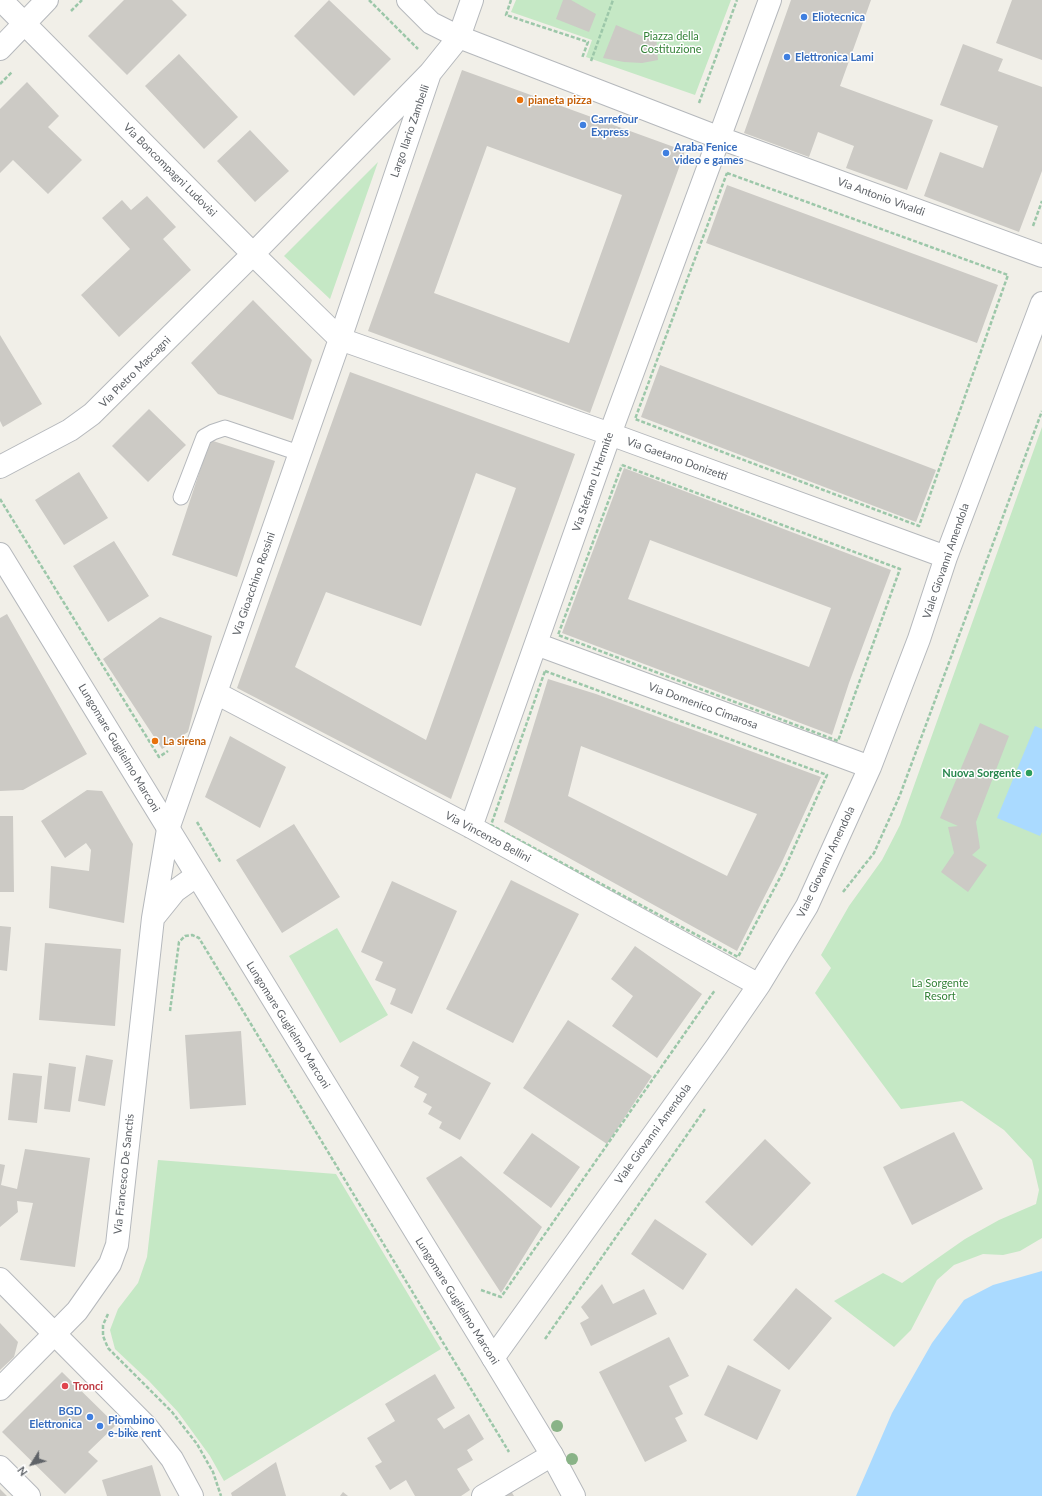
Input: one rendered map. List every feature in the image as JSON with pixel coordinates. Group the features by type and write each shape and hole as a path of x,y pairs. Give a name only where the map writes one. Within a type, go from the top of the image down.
{"street":[{"name":"Via Boncompagni Ludovisi","path":"1,0 253,254 340,339"},
{"path":"0,49 47,0"},
{"path":"408,0 431,23 459,37 720,138 770,0"},
{"path":"426,63 459,37 472,0"},
{"name":"Largo Ilario Zambelli","path":"253,254 426,63"},
{"name":"Largo Ilario Zambelli","path":"340,339 426,63"},
{"name":"Via Antonio Vivaldi","path":"720,138 1042,256"},
{"name":"Via Stefano L'Hermite","path":"471,827 610,434 720,138"},
{"name":"Via Pietro Mascagni","path":"0,467 70,430 92,414 253,254"},
{"name":"Viale Giovanni Amendola","path":"493,1358 717,1046 759,985 807,906 870,767 919,639 946,557 1042,303"},
{"name":"Via Gaetano Donizetti","path":"340,339 610,434 946,557"},
{"name":"Via Gioacchino Rossini","path":"168,829 340,339"},
{"name":"Lungomare Guglielmo Marconi","path":"0,554 196,876 493,1358 552,1455 574,1496"},
{"name":"Via Domenico Cimarosa","path":"536,644 870,767"},
{"name":"Via Vincenzo Bellini","path":"216,693 471,827 759,985"},
{"name":"Via Francesco De Sanctis","path":"0,1389 77,1311 110,1264 117,1245 160,866 168,829"},
{"path":"154,918 175,890 196,876"},
{"path":"0,1280 146,1426 172,1458 192,1496"},
{"path":"483,1496 552,1455"},
{"path":"0,1467 29,1496"}],"lane":[{"path":"181,497 204,438 213,432 225,428 299,453"}],"path":[{"path":"369,0 426,63"},
{"path":"511,0 506,15 588,42 582,60 597,66"},
{"path":"590,63 613,0"},
{"path":"692,100 699,103 737,0"},
{"path":"0,84 14,70"},
{"path":"727,173 1008,275 919,526 636,419 727,173"},
{"path":"842,893 874,853 900,795 1042,411"},
{"path":"622,465 900,569 838,741 558,635 622,465"},
{"path":"0,498 159,757 172,748"},
{"path":"545,671 827,774 783,872 738,957 491,825 545,671"},
{"path":"194,817 226,870"},
{"path":"170,1013 179,942 185,936 192,935 199,938 513,1458"},
{"path":"478,1289 501,1297 717,986"},
{"path":"545,1339 707,1107"},
{"path":"108,1313 103,1325 103,1336 108,1348 172,1412 197,1444 214,1472 221,1496"}],"green space":[{"name":"Piazza della Costituzione","path":"516,0 731,0 695,95 586,57 592,40 511,12"},
{"path":"378,162 330,299 284,256"},
{"name":"La Sorgente Resort","path":"1042,427 1042,1238 1020,1251 1003,1255 983,1254 954,1265 937,1280 911,1330 894,1347 834,1301 883,1273 902,1283 965,1239 999,1220 1036,1204 1039,1190 1032,1160 1004,1130 962,1101 901,1109 815,993 831,968 821,955 849,906 882,860 900,825"},
{"path":"337,928 388,1015 340,1043 289,956"},
{"path":"158,1160 336,1174 441,1349 224,1481 210,1456 178,1412 149,1381 115,1349 110,1330 118,1309 138,1283 147,1257"}],"water":[{"name":"Nuova Sorgente","path":"1035,726 1042,729 1042,832 1040,836 997,818"},
{"path":"1042,1271 1042,1496 856,1496 892,1413 932,1343 964,1300 993,1285"}],"building":[{"path":"124,0 172,0 187,15 127,75 88,36"},
{"path":"329,0 391,59 354,96 294,36"},
{"path":"563,0 571,0 596,14 589,32 556,19"},
{"path":"791,0 871,0 840,86 933,120 907,190 846,168 854,146 818,132 809,157 744,133"},
{"path":"1012,0 1042,0 1042,60 996,43"},
{"path":"616,25 642,36 656,35 658,60 642,63 624,62 603,58"},
{"path":"963,44 1003,59 998,71 1042,87 1042,171 1019,232 924,196 940,152 983,168 998,126 940,105"},
{"path":"179,54 238,117 204,149 145,86"},
{"path":"462,70 685,151 590,413 368,331","holes":["487,146 622,195 569,343 434,293"]},
{"path":"27,82 59,116 48,127 82,160 48,194 13,160 0,173 0,109"},
{"path":"250,130 289,171 255,202 217,161"},
{"path":"727,185 998,285 977,343 706,243"},
{"path":"147,196 176,227 163,239 191,270 119,337 81,295 130,249 102,218 122,200 131,210"},
{"path":"253,300 312,360 293,420 218,394 191,363"},
{"path":"0,335 42,404 3,427 0,421"},
{"path":"660,365 936,470 916,522 641,417"},
{"path":"350,372 575,454 451,799 237,688","holes":["476,473 516,488 426,740 295,667 326,592 421,626"]},
{"path":"149,409 186,445 148,482 112,446"},
{"path":"210,440 275,461 237,577 172,555"},
{"path":"624,468 891,570 849,683 832,735 562,633","holes":["650,540 831,608 809,667 628,599"]},
{"path":"79,472 108,518 64,545 35,500"},
{"path":"114,541 149,596 108,622 73,566"},
{"path":"7,614 87,754 23,790 0,791 0,618"},
{"path":"160,617 212,636 188,732 162,749 103,659"},
{"path":"548,679 596,694 821,777 782,862 737,951 504,822","holes":["581,746 757,814 727,876 568,796"]},
{"path":"980,723 1009,736 976,822 980,848 972,855 987,865 968,892 941,872 954,853 948,827 958,826 940,818"},
{"path":"230,736 286,767 260,828 205,797"},
{"path":"87,790 102,791 133,844 124,923 49,908 51,866 89,871 91,850 86,843 65,858 41,821"},
{"path":"0,816 13,816 14,892 0,892"},
{"path":"294,824 340,897 282,933 236,860"},
{"path":"511,880 579,914 513,1043 446,1009"},
{"path":"392,881 457,911 412,1014 390,1004 396,989 375,980 383,962 361,952"},
{"path":"0,926 11,927 7,971 0,970"},
{"path":"45,943 121,949 115,1026 39,1020"},
{"path":"635,946 702,994 657,1058 612,1026 633,996 611,979"},
{"path":"568,1020 652,1076 607,1144 523,1088"},
{"path":"241,1031 246,1105 190,1109 185,1035"},
{"path":"413,1041 491,1083 460,1140 439,1128 442,1122 428,1114 432,1107 423,1102 427,1094 414,1087 419,1077 400,1066"},
{"path":"86,1055 113,1060 105,1106 78,1101"},
{"path":"49,1063 76,1067 70,1112 44,1109"},
{"path":"13,1073 42,1076 37,1123 8,1120"},
{"path":"954,1132 983,1189 912,1225 883,1167"},
{"path":"532,1133 580,1167 551,1208 503,1173"},
{"path":"765,1139 811,1183 752,1246 705,1202"},
{"path":"25,1149 90,1158 75,1267 20,1260 33,1203 17,1201 18,1212 0,1227 0,1164 5,1165 1,1185 17,1189"},
{"path":"461,1156 542,1227 501,1293 426,1178"},
{"path":"655,1219 707,1254 683,1290 631,1254"},
{"path":"602,1284 613,1304 644,1289 657,1314 591,1346 580,1323 589,1318 581,1307"},
{"path":"796,1288 832,1318 789,1370 753,1340"},
{"path":"0,1323 18,1342 14,1357 0,1370"},
{"path":"669,1337 689,1376 669,1386 683,1414 675,1418 687,1441 645,1462 599,1372"},
{"path":"728,1365 781,1390 757,1440 704,1415"},
{"path":"62,1372 116,1425 88,1452 98,1461 65,1494 2,1432"},
{"path":"435,1374 455,1408 437,1419 444,1429 469,1414 484,1439 467,1450 473,1460 457,1469 470,1490 461,1496 415,1496 406,1480 390,1490 375,1466 382,1462 367,1438 395,1421 385,1404"},
{"path":"276,1462 286,1496 232,1496 231,1493"},
{"path":"152,1465 161,1496 107,1496 102,1480"},
{"path":"0,1489 7,1496 0,1496"},
{"path":"511,1491 514,1496 504,1496"},
{"path":"343,1492 348,1496 340,1496"}],"place":[{"name":"Eliotecnica","path":"804,17"},
{"name":"Elettronica Lami","path":"787,57"},
{"name":"pianeta pizza","path":"520,100"},
{"name":"Carrefour Express","path":"583,125"},
{"name":"Araba Fenice video e games","path":"666,153"},
{"name":"La sirena","path":"155,741"},
{"name":"Nuova Sorgente","path":"1029,773"},
{"name":"Tronci","path":"65,1386"},
{"name":"BGD Elettronica","path":"90,1417"},
{"name":"Piombino e-bike rent","path":"100,1426"}]}
